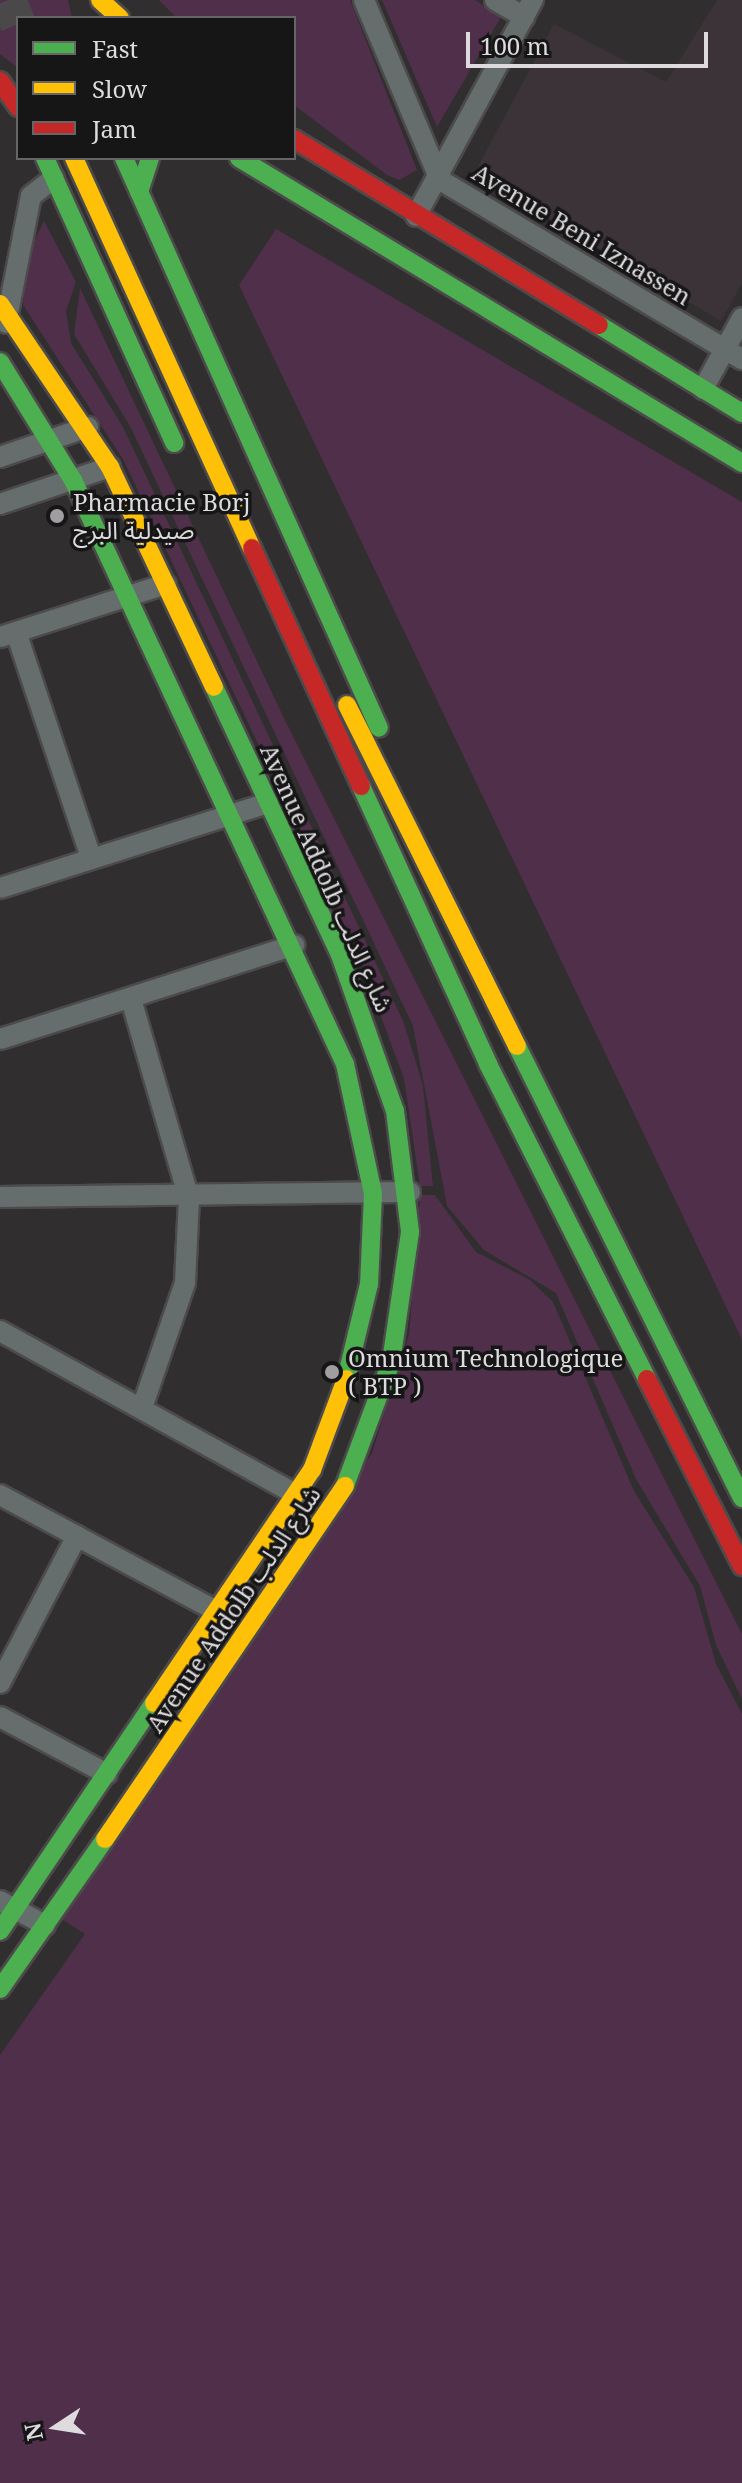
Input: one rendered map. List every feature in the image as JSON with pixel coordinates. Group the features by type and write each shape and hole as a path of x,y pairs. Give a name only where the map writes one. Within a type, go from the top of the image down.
{"main road":[{"path":"100,0 118,16"},
{"path":"0,80 16,104"},
{"path":"296,140 742,413"},
{"path":"46,160 186,470"},
{"path":"75,160 423,927 742,1566"},
{"path":"98,160 260,521 742,1498"},
{"path":"125,160 430,839 456,918"},
{"path":"139,192 149,160"},
{"path":"242,160 742,463"},
{"name":"Avenue Addolb شارع الدلب","path":"0,1989 313,1541 350,1477 399,1329 410,1192 373,1036 268,803 110,467 88,427 4,316"},
{"name":"Avenue Addolb شارع الدلب","path":"0,362 52,440 73,480 294,945 345,1064 373,1194 369,1284 355,1356 299,1496 216,1611 107,1774 8,1905 0,1931"},
{"path":"319,747 384,877 423,927"}],"street":[{"name":"Avenue Beni Iznassen","path":"364,0 440,180 734,353"},
{"path":"416,216 440,180 528,8 495,0"},
{"path":"4,316 31,196 54,178"},
{"path":"703,389 734,353 742,318"},
{"path":"0,457 88,427"},
{"path":"0,504 110,467"},
{"path":"91,858 8,635 166,584"},
{"path":"0,888 268,803"},
{"path":"0,1039 294,945"},
{"path":"131,999 189,1198 185,1283 142,1408"},
{"path":"0,1197 189,1198 410,1192"},
{"path":"0,1331 299,1496"},
{"path":"0,1495 216,1611"},
{"path":"0,1683 77,1536"},
{"path":"0,1717 107,1774"},
{"path":"8,1905 45,1925"}],"shaded area":[{"path":"0,0 68,0 72,16 16,16 16,66 0,54"},
{"path":"159,0 350,0 417,170 399,180 387,175 296,107 296,16 175,16"},
{"path":"382,0 475,0 501,17 437,127"},
{"path":"717,0 742,0 742,283 721,321 474,174 554,24 666,82"},
{"path":"44,221 76,282 66,311 71,343 123,427 404,1023 423,1086 433,1186 420,1186 404,1079 360,959 124,461 23,305 27,256"},
{"path":"276,229 742,502 742,1340 239,285"},
{"path":"80,288 282,714 742,1634 742,1699 716,1645 700,1586 636,1479 556,1293 484,1250 447,1206 413,1026 131,428 74,334"},
{"path":"420,1195 435,1195 476,1252 530,1280 553,1302 634,1491 694,1587 716,1664 742,1714 742,2483 0,2483 0,2055 85,1934 60,1918 372,1453 409,1335"}],"tunnel":[{"path":"8,0 16,19"}],"traffic: fast":[{"path":"46,160 174,443"},
{"path":"125,160 379,728"},
{"path":"139,192 149,160"},
{"path":"242,160 742,463"},
{"path":"599,325 742,413"},
{"path":"0,362 73,480 345,1064 373,1194 369,1284 346,1379"},
{"path":"214,687 340,955 395,1111 410,1232 391,1362 345,1486"},
{"path":"361,786 488,1064 647,1379"},
{"path":"517,1046 742,1498"},
{"path":"0,1931 154,1703"},
{"path":"0,1989 105,1839"}],"traffic: slow":[{"path":"100,0 118,16"},
{"path":"75,160 252,548"},
{"path":"0,304 110,467 214,687"},
{"path":"347,705 517,1046"},
{"path":"154,1703 312,1470 346,1379"},
{"path":"105,1839 345,1486"}],"traffic: jam":[{"path":"0,81 16,104"},
{"path":"296,140 599,325"},
{"path":"252,548 361,786"},
{"path":"647,1379 742,1566"}],"place":[{"name":"Pharmacie Borj صيدلية البرج","path":"57,516"},
{"name":"Omnium Technologique ( BTP )","path":"332,1372"}]}
